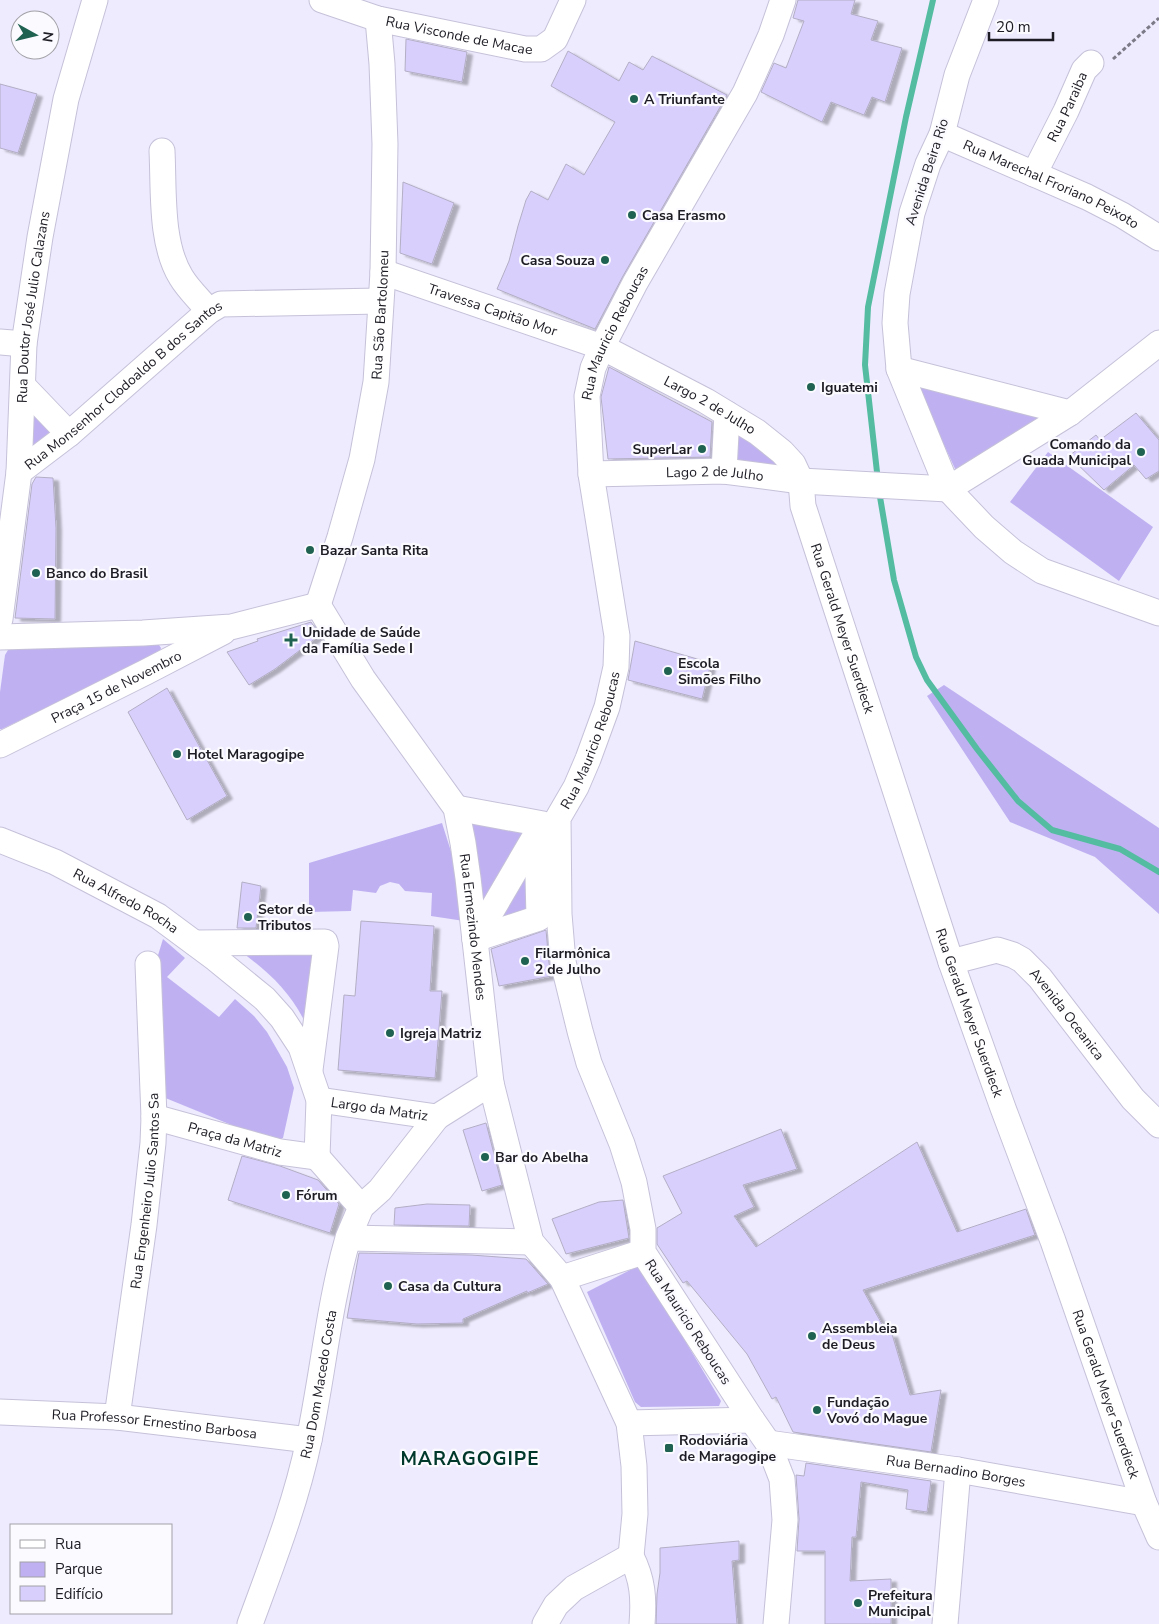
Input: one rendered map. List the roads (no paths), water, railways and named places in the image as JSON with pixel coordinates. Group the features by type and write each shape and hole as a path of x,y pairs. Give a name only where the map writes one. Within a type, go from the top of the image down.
{"street":[{"name":"Rua Doutor José Julio Calazans","path":"0,619 19,472 23,386 12,343 40,237 66,99 95,0"},
{"name":"Rua Visconde de Macae","path":"322,0 378,19 524,49 541,48 555,39 573,0"},
{"name":"Rua Mauricio Reboucas","path":"776,1624 785,1520 782,1479 768,1443 642,1252 643,1229 634,1182 622,1144 590,1062 563,962 559,914 546,825 576,787 607,708 616,667 617,636 591,474 587,396 593,368 635,283 745,93 771,35 783,0"},
{"name":"Avenida Beira Rio","path":"948,489 899,369 895,323 897,294 905,243 918,190 942,134 957,75 986,0"},
{"name":"Rua São Bartolomeu","path":"318,605 362,459 376,382 383,272 386,144 378,19"},
{"name":"Rua Paraiba","path":"1034,174 1066,111 1084,70 1091,63"},
{"name":"Rua Marechal Froriano Peixoto","path":"942,134 1087,196 1159,238"},
{"path":"162,151 164,216 172,257 181,278 209,310"},
{"name":"Travessa Capitão Mor","path":"383,272 602,347"},
{"name":"Rua Monsenhor Clodoaldo B dos Santos","path":"19,472 69,434 209,310 221,304 380,301"},
{"path":"1159,343 1070,413 948,489 984,526 1012,552 1026,562 1076,584 1159,613"},
{"name":"Largo 2 de Julho","path":"602,347 706,401 757,432 782,452 793,464 801,481"},
{"path":"899,369 1070,413"},
{"path":"23,386 69,434"},
{"path":"724,471 727,414"},
{"name":"Lago 2 de Julho","path":"591,474 724,471 801,481 948,489"},
{"name":"Rua Gerald Meyer Suerdieck","path":"801,481 803,506 951,962 1056,1251 1144,1503 1159,1537"},
{"name":"Praça 15 de Novembro","path":"0,637 153,632 231,627 318,605"},
{"name":"Rua Ermezindo Mendes","path":"318,605 363,679 456,808 463,844 491,1083 531,1242 562,1278 629,1423 634,1466 635,1514 631,1556"},
{"name":"Praça 15 de Novembro","path":"0,745 231,627"},
{"path":"456,808 546,825"},
{"path":"475,939 546,825"},
{"path":"475,939 539,918 546,825"},
{"name":"Rua Alfredo Rocha","path":"0,840 55,862 158,916 240,978"},
{"path":"195,943 325,942 309,1072"},
{"name":"Avenida Oceanica","path":"951,962 997,950 1004,951 1022,960 1040,978 1133,1099 1159,1126"},
{"name":"Rua Engenheiro Julio Santos Sa","path":"117,1417 151,1167 154,1117 148,964"},
{"name":"Largo da Matriz","path":"240,978 282,1018 301,1047 319,1100 317,1157"},
{"name":"Largo da Matriz","path":"319,1100 437,1117 491,1083"},
{"name":"Praça da Matriz","path":"154,1117 280,1152 317,1157"},
{"path":"317,1157 361,1206 380,1190 437,1117"},
{"name":"Rua Dom Macedo Costa","path":"250,1624 298,1487 309,1440 333,1306 349,1238 361,1206"},
{"path":"349,1238 531,1242"},
{"path":"562,1278 642,1252"},
{"name":"Rua Professor Ernestino Barbosa","path":"0,1412 117,1417 309,1440"},
{"path":"629,1423 752,1420"},
{"name":"Rua Bernadino Borges","path":"768,1443 958,1470 1144,1503"},
{"path":"945,1624 958,1470"},
{"path":"545,1624 556,1605 574,1588 631,1556 639,1572 642,1588 644,1604 642,1624"}],"waterway":[{"path":"878,481 865,365 868,307 906,117 933,0"},
{"path":"879,491 894,580 916,657 927,680 977,749 1018,801 1052,830 1120,849 1159,872"}],"place":[{"name":"A Triunfante","path":"634,99"},
{"name":"Casa Erasmo","path":"632,215"},
{"name":"Casa Souza","path":"605,260"},
{"name":"Iguatemi","path":"811,387"},
{"name":"SuperLar","path":"702,449"},
{"name":"Comando da Guada Municipal","path":"1141,452"},
{"name":"Bazar Santa Rita","path":"310,550"},
{"name":"Banco do Brasil","path":"36,573"},
{"name":"Unidade de Saúde da Família Sede I","path":"291,640"},
{"name":"Escola Simões Filho","path":"668,671"},
{"name":"Hotel Maragogipe","path":"177,754"},
{"name":"Setor de Tributos","path":"248,917"},
{"name":"Filarmônica 2 de Julho","path":"525,961"},
{"name":"Igreja Matriz","path":"390,1033"},
{"name":"Bar do Abelha","path":"485,1157"},
{"name":"Fórum","path":"286,1195"},
{"name":"Casa da Cultura","path":"388,1286"},
{"name":"Assembleia de Deus","path":"812,1336"},
{"name":"Fundação Vovó do Mague","path":"817,1410"},
{"name":"Rodoviária de Maragogipe","path":"669,1448"},
{"name":"Prefeitura Municipal","path":"858,1603"}],"district":[{"name":"MARAGOGIPE","path":"470,1459"}]}
